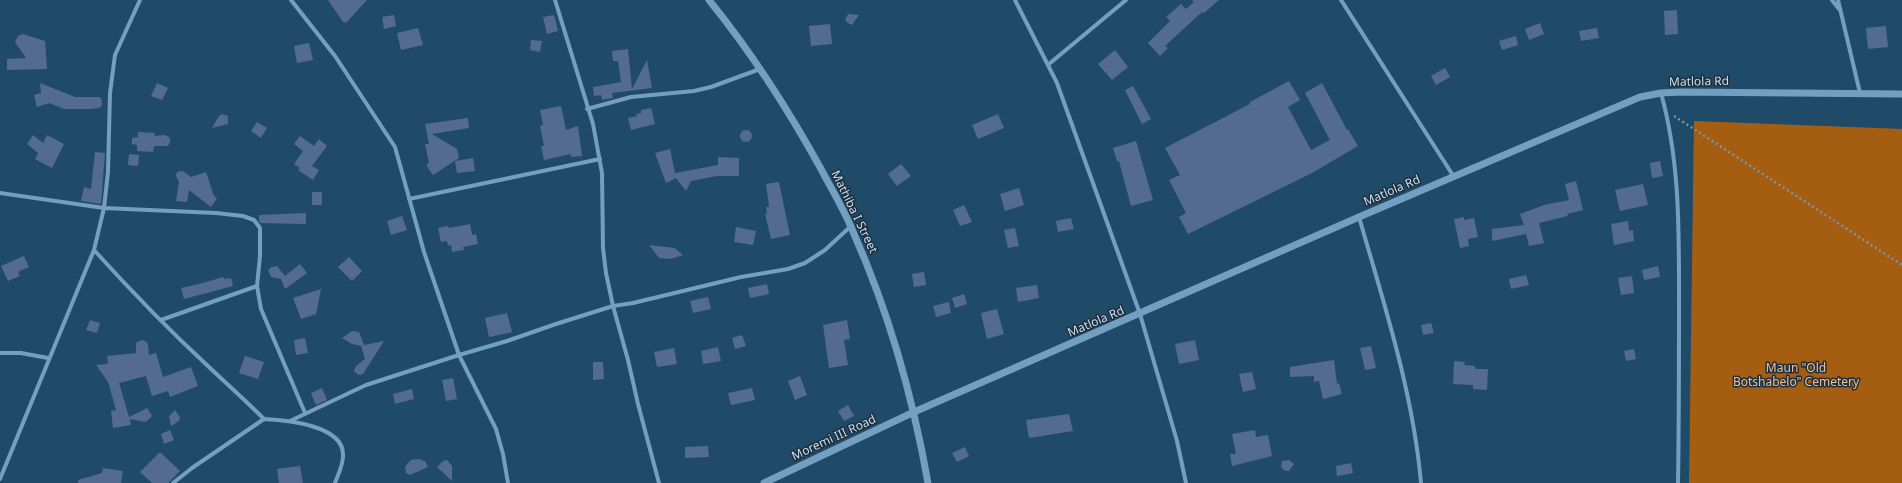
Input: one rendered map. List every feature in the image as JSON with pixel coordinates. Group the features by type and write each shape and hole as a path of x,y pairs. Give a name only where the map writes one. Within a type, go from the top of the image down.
{"street":[{"path":"0,479 48,358 94,250 104,208 110,135 110,93 115,55 140,0"},
{"path":"291,0 335,56 395,147 424,252 459,355 485,404 496,429 503,454 508,483"},
{"path":"554,0 588,109 600,159 602,173 604,248 613,306 659,483"},
{"name":"Mathiba I Street","path":"709,0 761,68 806,142 851,226 899,356 914,412 928,483"},
{"path":"1015,0 1049,64 1140,314 1176,441 1186,483"},
{"path":"1049,64 1126,0"},
{"path":"1341,0 1454,177"},
{"path":"1832,0 1840,10"},
{"path":"1838,0 1860,92"},
{"path":"588,109 631,97 694,91 711,87 761,68"},
{"name":"Matlola Rd","path":"914,412 1359,217 1640,97 1661,93 1860,92 1902,94"},
{"path":"1661,93 1666,110 1675,160 1679,238 1678,483"},
{"path":"409,199 600,159"},
{"path":"0,193 104,208 216,212 243,216 254,220 260,228 260,256 257,286 262,309 305,413"},
{"path":"1359,217 1400,363 1413,424 1421,483"},
{"path":"290,421 366,385 613,306 633,303 741,277 788,269 805,263 825,250 851,226"},
{"path":"94,250 161,320 264,419"},
{"path":"161,320 257,286"},
{"path":"0,353 21,353 48,358"},
{"name":"Moremi III Road","path":"764,483 914,412"},
{"path":"173,483 192,468 264,419 290,421 327,431 335,438 340,445 343,456 335,483"}],"path":[{"path":"1666,110 1902,265"}],"green space":[{"name":"Maun \"Old Botshabelo\" Cemetery","path":"1694,121 1902,129 1902,483 1689,483"}],"building":[{"path":"328,0 367,0 346,23 343,22"},
{"path":"1192,0 1219,0 1204,13 1202,12 1165,46 1168,48 1160,56 1148,43 1170,21 1166,17 1181,4 1186,9 1194,2"},
{"path":"1677,10 1678,34 1665,35 1664,11"},
{"path":"848,14 859,15 852,25 845,20"},
{"path":"394,15 396,26 384,29 382,17"},
{"path":"554,15 558,31 547,34 543,17"},
{"path":"1540,23 1544,34 1529,40 1525,29"},
{"path":"830,24 832,44 811,46 809,26"},
{"path":"1886,26 1888,47 1868,49 1866,28"},
{"path":"418,28 423,45 401,50 397,33"},
{"path":"1597,28 1599,38 1581,41 1579,31"},
{"path":"23,34 45,41 47,69 7,70 7,59 26,58 15,42 18,36"},
{"path":"1516,36 1518,45 1502,50 1499,41"},
{"path":"531,40 542,41 540,52 530,50"},
{"path":"309,43 313,60 297,63 294,46"},
{"path":"628,49 632,89 647,60 652,88 612,93 613,98 602,100 601,95 594,96 593,87 621,82 618,61 613,61 612,51"},
{"path":"1115,50 1128,67 1112,80 1098,64"},
{"path":"1445,68 1450,77 1436,85 1431,76"},
{"path":"1289,81 1300,100 1288,107 1311,150 1330,140 1305,93 1322,83 1347,130 1348,129 1358,146 1312,173 1188,234 1179,217 1186,213 1169,180 1180,175 1165,148 1250,104 1250,102"},
{"path":"40,83 75,97 100,97 102,105 99,108 91,109 64,109 49,103 37,107 34,95 41,93"},
{"path":"157,83 168,88 162,100 151,96"},
{"path":"1133,86 1151,119 1142,124 1125,90"},
{"path":"561,106 566,130 578,126 582,156 571,157 571,154 544,160 541,146 544,146 540,126 543,125 540,110"},
{"path":"651,108 655,124 631,130 628,118 637,116 636,114 641,113 641,110"},
{"path":"222,114 228,116 228,124 212,128 219,116"},
{"path":"998,114 1004,128 978,139 972,125"},
{"path":"468,118 469,128 432,134 457,149 459,158 433,175 426,165 429,163 425,144 429,144 425,124"},
{"path":"257,122 267,128 261,138 251,131"},
{"path":"746,130 750,132 752,136 750,140 746,142 742,140 740,136 742,132"},
{"path":"138,132 155,133 154,136 165,135 170,138 170,142 168,146 154,146 153,152 137,151 137,145 132,144 132,138 138,137"},
{"path":"33,135 43,143 47,135 64,144 52,168 35,159 38,153 27,144"},
{"path":"300,136 314,146 319,139 327,146 312,166 319,170 313,180 298,170 300,168 294,164 303,151 294,144"},
{"path":"1136,141 1153,200 1131,206 1119,161 1117,161 1113,148"},
{"path":"670,149 675,173 718,165 718,157 739,158 739,176 717,176 691,181 686,191 676,178 666,183 655,153"},
{"path":"95,152 105,153 101,204 81,201 84,187 91,189"},
{"path":"129,154 139,155 138,166 128,165"},
{"path":"473,158 475,171 457,173 455,161"},
{"path":"1660,161 1663,176 1652,178 1650,163"},
{"path":"901,164 911,176 897,186 888,174"},
{"path":"183,171 191,177 206,172 214,196 217,198 211,207 189,190 187,202 176,201 179,182 176,176 177,172"},
{"path":"1576,181 1583,210 1567,214 1568,216 1539,223 1544,243 1529,246 1526,234 1492,241 1492,229 1524,225 1520,214 1544,205 1569,200 1565,184"},
{"path":"779,182 790,235 771,239 765,214 767,214 766,207 769,207 766,184"},
{"path":"1643,184 1648,205 1620,211 1615,190"},
{"path":"1019,188 1024,205 1005,211 1000,194"},
{"path":"312,192 322,192 322,205 312,205"},
{"path":"964,205 972,222 960,226 953,210"},
{"path":"306,213 306,224 260,223 259,221 259,215"},
{"path":"402,216 407,230 391,235 387,221"},
{"path":"1464,217 1464,220 1474,218 1478,237 1468,239 1469,246 1460,248 1454,219"},
{"path":"1071,218 1074,229 1058,232 1056,221"},
{"path":"1628,221 1629,231 1633,230 1634,241 1614,245 1611,224"},
{"path":"470,224 472,235 476,234 478,244 463,247 464,250 452,252 451,245 448,246 447,241 441,242 438,228 448,226 449,228"},
{"path":"736,227 756,231 753,245 734,242"},
{"path":"1015,228 1019,246 1008,248 1004,230"},
{"path":"649,245 675,248 683,255 671,259 659,258"},
{"path":"24,256 29,267 18,272 20,276 8,281 1,266"},
{"path":"349,257 362,271 352,281 338,267"},
{"path":"300,264 307,273 285,289 281,279 271,277 268,270 277,266 285,276"},
{"path":"1658,266 1660,277 1644,280 1642,270"},
{"path":"924,272 926,285 914,287 912,274"},
{"path":"1526,275 1529,285 1511,289 1509,279"},
{"path":"1632,276 1634,293 1621,295 1618,278"},
{"path":"223,277 224,279 231,278 233,286 184,299 181,288"},
{"path":"767,284 769,294 750,298 748,288"},
{"path":"1037,285 1039,298 1018,302 1016,288"},
{"path":"321,289 316,314 301,319 293,298"},
{"path":"964,294 967,304 955,308 952,298"},
{"path":"708,297 711,309 693,313 690,301"},
{"path":"949,302 951,313 936,317 933,306"},
{"path":"997,309 1004,334 987,339 981,313"},
{"path":"507,313 512,332 489,337 485,318"},
{"path":"90,320 100,323 97,333 86,330"},
{"path":"847,320 850,339 844,340 848,365 829,368 823,325"},
{"path":"1431,323 1434,333 1423,335 1421,325"},
{"path":"352,331 359,332 364,345 384,341 363,374 358,375 354,371 356,366 365,359 361,346 363,346 352,344 342,338"},
{"path":"742,335 746,346 735,349 732,338"},
{"path":"305,338 308,353 296,355 294,340"},
{"path":"144,340 148,344 149,355 156,353 163,377 191,367 198,386 170,397 168,391 152,396 146,376 119,383 129,417 147,408 152,416 146,422 130,419 131,425 113,428 111,411 116,410 108,382 96,365 108,364 107,356 136,353 136,343"},
{"path":"1195,340 1199,360 1179,364 1175,344"},
{"path":"1371,346 1376,368 1365,370 1360,348"},
{"path":"718,347 721,361 703,364 701,351"},
{"path":"674,348 677,364 657,367 654,352"},
{"path":"1634,349 1636,359 1626,361 1624,351"},
{"path":"245,356 264,362 258,379 239,373"},
{"path":"1334,360 1337,384 1339,383 1342,394 1323,399 1319,381 1314,382 1314,376 1290,377 1290,367"},
{"path":"1454,361 1465,362 1464,365 1475,366 1475,369 1488,369 1487,390 1473,389 1473,385 1453,384"},
{"path":"593,362 603,362 604,379 593,380"},
{"path":"1252,372 1256,389 1243,392 1239,374"},
{"path":"800,376 807,395 795,400 788,381"},
{"path":"453,378 457,399 446,401 442,380"},
{"path":"322,388 327,400 316,405 311,393"},
{"path":"752,388 755,400 731,405 728,393"},
{"path":"412,389 414,399 395,404 393,394"},
{"path":"848,405 854,416 844,421 838,411"},
{"path":"175,410 180,417 179,421 171,426 169,416"},
{"path":"1069,414 1073,431 1029,438 1026,420"},
{"path":"170,430 174,440 164,444 161,434"},
{"path":"1255,430 1256,437 1268,435 1272,456 1232,466 1230,454 1236,454 1232,434"},
{"path":"708,446 709,457 685,458 685,447"},
{"path":"965,447 969,456 957,462 952,453"},
{"path":"160,452 180,471 168,483 152,483 140,472"},
{"path":"419,459 425,461 428,467 410,475 406,473 405,467 407,464 411,460"},
{"path":"447,460 452,466 452,481 437,467 443,461"},
{"path":"1289,460 1294,464 1289,471 1285,471 1281,467 1282,461"},
{"path":"1351,463 1353,473 1337,476 1336,466"},
{"path":"300,466 303,483 279,483 277,469"},
{"path":"103,468 123,471 121,483 78,483 78,480 102,473"}]}
